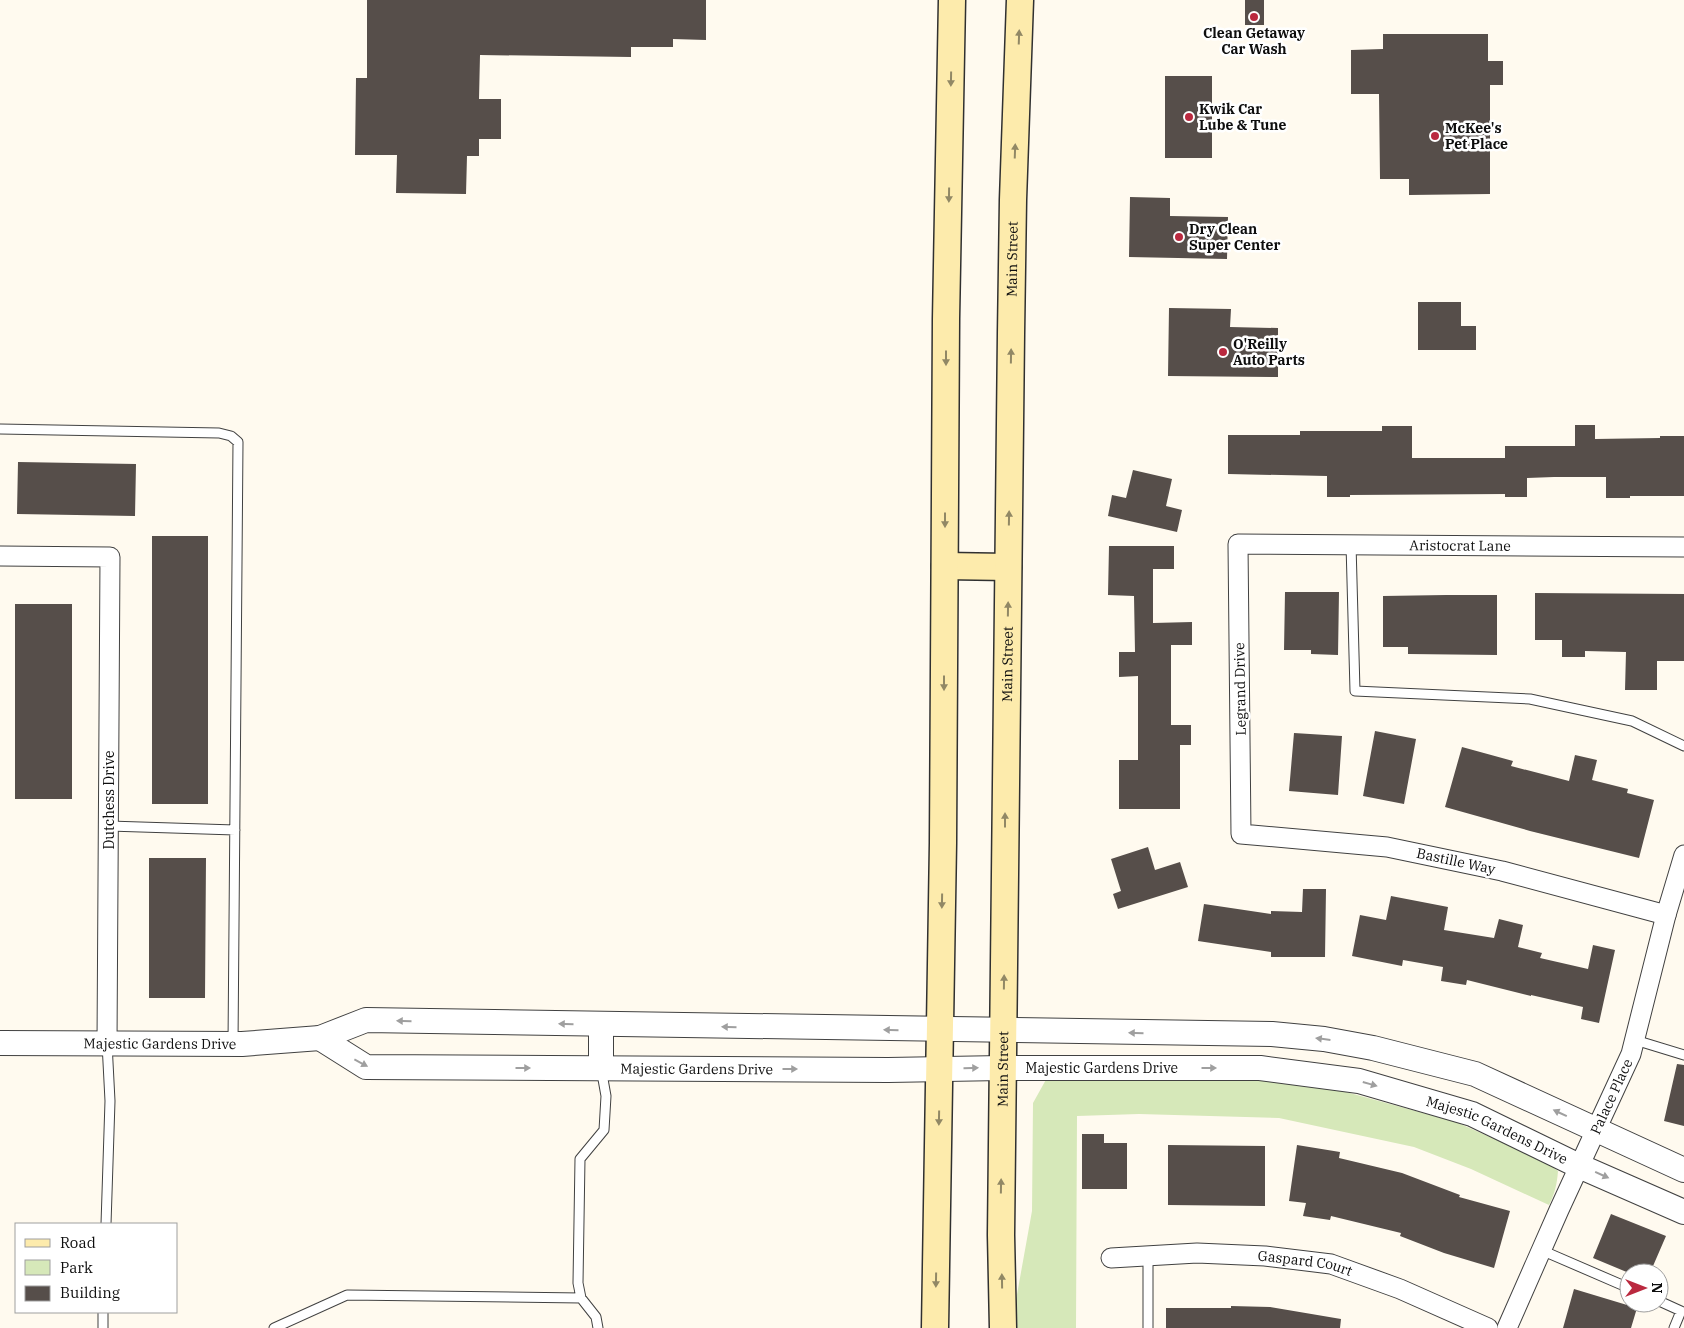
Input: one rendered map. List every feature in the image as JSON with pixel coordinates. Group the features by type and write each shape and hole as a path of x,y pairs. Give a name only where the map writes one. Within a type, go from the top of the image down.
{"main road":[{"path":"935,1328 940,1030 946,319 952,0"},
{"name":"Main Street","path":"1003,1328 1001,1234 1002,1068 1008,567 1013,200 1020,0"},
{"path":"945,566 1008,567"}],"street":[{"name":"Aristocrat Lane","path":"1238,544 1684,547"},
{"name":"Legrand Drive","path":"1238,544 1241,834"},
{"name":"Dutchess Drive","path":"0,556 110,557 107,1043"},
{"name":"Bastille Way","path":"1241,834 1387,847 1502,871 1666,915"},
{"name":"Palace Place","path":"1507,1328 1631,1054 1666,915 1684,855"},
{"name":"Majestic Gardens Drive","path":"0,1043 233,1044 320,1038 366,1020 1272,1034 1324,1039 1373,1048 1475,1074 1684,1170"},
{"path":"601,1025 601,1068"},
{"name":"Majestic Gardens Drive","path":"320,1038 366,1067 888,1070 1260,1068 1359,1081 1472,1114 1579,1166 1684,1212"},
{"name":"Gaspard Court","path":"1111,1258 1197,1253 1246,1255 1331,1264 1400,1289 1488,1328"}],"lane":[{"path":"0,428 219,433 231,436 238,442 233,1044"},
{"path":"1351,544 1354,691 1530,699 1632,721 1684,746"},
{"path":"108,826 235,830"},
{"path":"1634,1040 1684,1055"},
{"path":"106,1223 110,1101 107,1043"},
{"path":"598,1328 596,1317 581,1298 578,1283 580,1159 604,1130 606,1096 601,1068"},
{"path":"1541,1250 1619,1284"},
{"path":"1148,1256 1148,1328"},
{"path":"274,1328 347,1295 581,1298"},
{"path":"1669,1306 1682,1311 1674,1328"},
{"path":"103,1328 104,1313"}],"green space":[{"path":"1048,1076 1257,1080 1335,1089 1456,1122 1546,1162 1558,1171 1556,1184 1549,1205 1471,1169 1414,1147 1279,1118 1139,1114 1077,1116 1076,1328 1017,1328 1016,1300 1032,1211 1033,1103"}],"building":[{"path":"367,0 706,0 706,40 673,39 673,47 631,47 631,57 480,55 479,99 501,99 501,139 479,139 479,156 467,156 466,194 396,193 397,155 355,155 356,78 367,78"},
{"name":"Clean Getaway Car Wash","path":"1245,0 1264,0 1264,25 1245,25"},
{"name":"McKee's Pet Place","path":"1383,34 1488,34 1488,61 1503,61 1503,85 1490,85 1490,194 1409,195 1409,179 1380,179 1379,94 1351,94 1351,50 1383,49"},
{"name":"Kwik Car Lube & Tune","path":"1165,76 1212,76 1212,158 1165,158"},
{"name":"Dry Clean Super Center","path":"1130,197 1170,198 1170,216 1228,217 1227,259 1129,257"},
{"path":"1418,302 1461,302 1461,326 1476,326 1476,350 1418,350"},
{"name":"O'Reilly Auto Parts","path":"1169,308 1231,309 1230,327 1278,328 1278,377 1168,376"},
{"path":"1575,425 1595,425 1595,439 1684,436 1684,496 1606,498 1606,477 1554,477 1527,478 1527,497 1505,497 1505,494 1350,495 1350,497 1327,497 1327,476 1228,474 1228,435 1300,435 1300,431 1382,431 1382,426 1412,426 1412,458 1505,458 1505,446 1575,446"},
{"path":"18,462 136,464 135,516 17,514"},
{"path":"1133,470 1172,479 1166,506 1182,510 1177,532 1108,516 1112,495 1126,498"},
{"path":"152,536 208,536 208,804 152,804"},
{"path":"1109,546 1174,546 1174,569 1153,569 1153,623 1192,622 1192,645 1171,645 1171,725 1191,725 1191,745 1180,745 1180,809 1119,809 1119,760 1138,760 1138,676 1119,677 1119,652 1135,652 1134,596 1108,595"},
{"path":"1285,592 1339,592 1338,655 1311,654 1311,650 1284,650"},
{"path":"1535,593 1684,594 1684,661 1657,661 1657,690 1625,690 1626,652 1585,651 1585,657 1562,657 1562,640 1535,640"},
{"path":"1497,595 1497,655 1408,654 1408,647 1383,647 1383,596"},
{"path":"15,604 72,604 72,799 15,799"},
{"path":"1375,731 1416,739 1404,804 1363,796"},
{"path":"1294,733 1342,736 1338,795 1289,791"},
{"path":"1462,747 1513,761 1511,766 1569,781 1575,755 1597,760 1592,780 1628,789 1627,793 1654,800 1639,858 1530,831 1445,807"},
{"path":"1148,847 1155,870 1180,862 1188,887 1118,909 1113,894 1121,891 1111,859"},
{"path":"149,858 206,858 205,998 149,998"},
{"path":"1303,889 1326,889 1325,957 1271,957 1271,952 1198,941 1204,904 1271,914 1271,911 1302,912"},
{"path":"1391,896 1448,907 1444,930 1494,938 1499,919 1523,925 1518,947 1542,953 1540,958 1588,969 1593,945 1615,950 1599,1023 1581,1019 1583,1007 1467,980 1466,985 1441,981 1443,967 1403,960 1402,966 1352,956 1360,915 1386,920"},
{"path":"1677,1064 1684,1065 1684,1126 1664,1121"},
{"path":"1082,1134 1104,1134 1104,1143 1127,1143 1127,1189 1082,1189"},
{"path":"1168,1145 1265,1146 1265,1206 1168,1205"},
{"path":"1297,1145 1340,1152 1339,1158 1402,1173 1460,1195 1459,1197 1510,1211 1494,1268 1444,1253 1400,1236 1401,1233 1331,1216 1330,1220 1303,1216 1306,1203 1289,1201"},
{"path":"1611,1214 1666,1236 1654,1263 1619,1263 1619,1269 1593,1258"},
{"path":"1574,1289 1619,1303 1619,1313 1636,1313 1631,1328 1563,1328"},
{"path":"1231,1306 1270,1307 1341,1319 1340,1328 1166,1328 1166,1308 1231,1308"}],"place":[{"name":"Clean Getaway Car Wash","path":"1254,17"},
{"name":"Kwik Car Lube & Tune","path":"1189,117"},
{"name":"McKee's Pet Place","path":"1435,136"},
{"name":"Dry Clean Super Center","path":"1179,237"},
{"name":"O'Reilly Auto Parts","path":"1223,352"}]}
